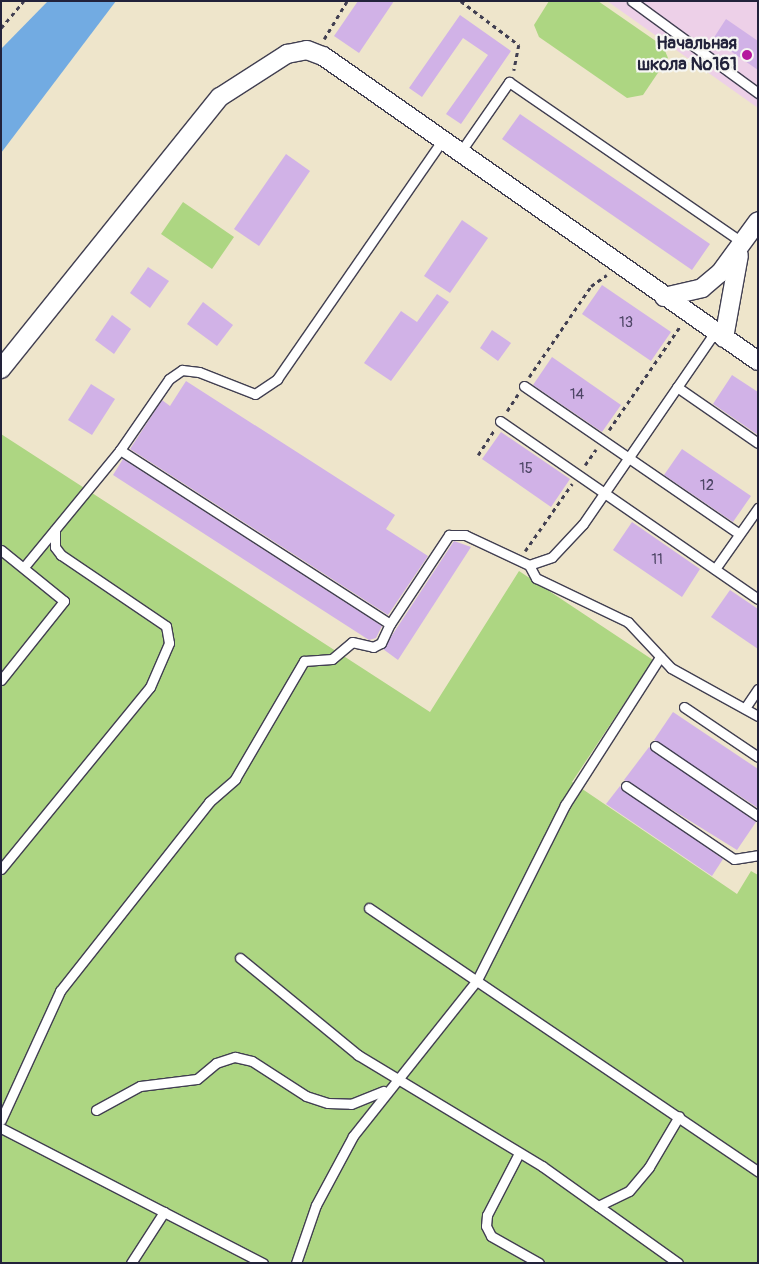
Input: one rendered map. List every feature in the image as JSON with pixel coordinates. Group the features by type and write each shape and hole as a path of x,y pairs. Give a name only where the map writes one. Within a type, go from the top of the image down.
{"street":[{"path":"1,369 220,97 287,54 307,50 323,56 618,267 758,362"},
{"path":"664,297 702,288 743,243 758,221"},
{"path":"720,335 732,280 743,243"}],"lane":[{"path":"632,1 758,93"},
{"path":"459,154 509,82 743,243"},
{"path":"24,567 120,450 170,379 182,370 199,372 255,394 277,379 442,142"},
{"path":"529,565 552,556 604,493 677,387 720,335"},
{"path":"524,386 739,534"},
{"path":"677,387 758,443"},
{"path":"500,421 758,598"},
{"path":"120,450 390,624"},
{"path":"715,569 758,508"},
{"path":"1,869 150,687 169,643 166,626 61,555 55,547 55,530"},
{"path":"1,1120 60,991 209,802 235,779 304,661 332,658 352,642 373,647 381,643 390,624 449,535 465,536 529,565 536,578 628,622 660,657 700,687 758,716"},
{"path":"1,550 64,601 1,680"},
{"path":"296,1263 316,1205 353,1136 393,1083 477,980 565,805 660,657"},
{"path":"745,708 758,689"},
{"path":"684,707 758,757"},
{"path":"655,746 758,816"},
{"path":"626,786 734,860 758,855"},
{"path":"369,908 758,1170"},
{"path":"240,958 393,1083 519,1153 678,1263"},
{"path":"96,1110 140,1086 197,1079 216,1063 235,1057 252,1061 306,1096 328,1103 351,1104 373,1098 393,1083"},
{"path":"598,1206 629,1191 649,1167 679,1116"},
{"path":"1,1128 263,1263"},
{"path":"519,1153 487,1215 486,1226 491,1236 539,1263"},
{"path":"131,1263 164,1212"}],"path":[{"path":"1,28 24,1"},
{"path":"323,56 325,32 347,1"},
{"path":"461,1 519,46 519,60 509,82"},
{"path":"478,455 591,286 618,267"}],"shaded area":[{"path":"607,1 758,1 758,108"}],"green space":[{"path":"549,1 598,1 663,46 668,58 643,95 627,98 539,37 534,25"},
{"path":"183,202 234,237 212,269 161,234"},
{"path":"1,434 430,712 519,571 653,660 572,782 737,894 751,871 758,875 758,1263 1,1263"}],"water":[{"path":"48,1 116,1 1,153 1,49"}],"building":[{"path":"358,1 394,1 359,53 334,36"},
{"path":"460,15 511,51 461,124 446,114 488,55 463,38 422,97 409,88"},
{"name":"Начальная школа №161","path":"726,19 758,41 758,70 713,39"},
{"path":"520,114 710,244 692,270 502,139"},
{"path":"286,154 310,171 259,246 234,229"},
{"path":"462,220 488,238 450,293 424,276"},
{"path":"148,267 169,281 150,308 130,293"},
{"path":"602,285 671,332 651,361 582,314"},
{"path":"437,294 449,302 391,381 364,363 401,311 417,322"},
{"path":"203,302 233,325 217,346 187,324"},
{"path":"112,315 131,329 114,354 95,340"},
{"path":"492,330 511,343 498,361 480,348"},
{"path":"552,357 621,405 602,432 533,385"},
{"path":"732,375 758,392 758,435 713,404"},
{"path":"186,381 395,515 386,529 428,556 388,615 130,449 162,400 170,406"},
{"path":"91,384 115,399 92,435 68,420"},
{"path":"501,432 570,479 551,507 482,459"},
{"path":"682,449 751,496 733,522 664,475"},
{"path":"123,459 382,626 376,638 369,640 113,475"},
{"path":"632,522 700,569 682,597 613,550"},
{"path":"454,541 471,547 398,660 383,649"},
{"path":"730,590 758,609 758,649 711,617"},
{"path":"673,712 758,769 758,808 654,740"},
{"path":"649,747 756,822 737,850 624,780"},
{"path":"620,786 723,859 712,876 606,804"}],"place":[{"name":"Начальная школа №161","path":"747,55"}]}
